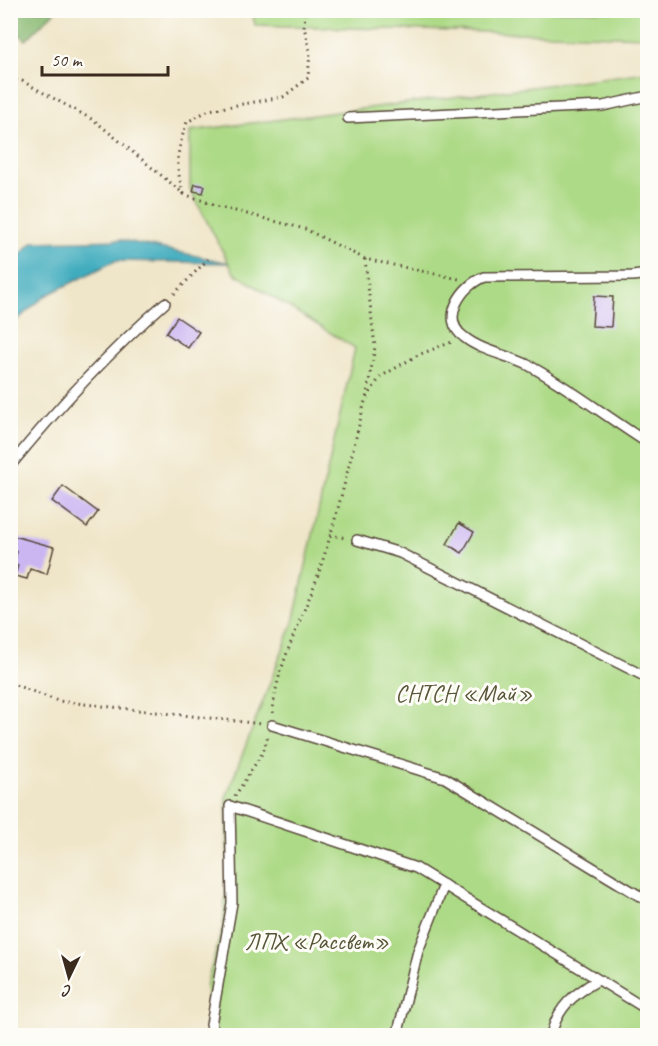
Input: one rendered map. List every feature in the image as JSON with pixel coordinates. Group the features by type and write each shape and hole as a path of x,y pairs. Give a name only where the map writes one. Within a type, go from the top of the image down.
{"lane":[{"path":"348,118 603,106 648,96"},
{"path":"648,273 633,276 484,277 472,281 459,298 452,315 454,325 464,337 529,366 648,443"},
{"path":"10,466 64,400 123,340 165,303"},
{"path":"357,540 400,553 648,678"},
{"path":"272,725 445,778 648,901"},
{"path":"217,1035 211,1025 232,903 230,806 416,868 648,1010"},
{"path":"397,1035 418,951 444,885"},
{"path":"551,1035 554,1022 570,997 598,980"}],"path":[{"path":"184,194 176,171 178,149 187,122 209,110 283,97 308,78 310,52 304,27 305,10"},
{"path":"10,79 22,81 95,121 184,194 220,207 304,229 364,259 472,281"},
{"path":"165,303 208,258"},
{"path":"230,806 263,752 272,725 273,699 320,568 365,401 375,347 364,259"},
{"path":"365,401 380,377 418,355 464,337"},
{"path":"10,683 58,701 272,725"}],"green space":[{"path":"11,10 55,11 26,40 11,26"},
{"path":"252,11 647,11 647,37 255,25"},
{"name":"СНТСН «Май»","path":"647,72 647,1035 212,1035 206,986 223,927 228,868 226,797 293,623 355,348 234,273 190,189 190,131"}],"water":[{"path":"122,240 229,263 115,261 45,296 11,325 11,264 33,242"}],"building":[{"path":"195,184 205,186 203,193 193,191"},
{"path":"594,296 613,297 611,327 592,326"},
{"path":"177,317 199,332 188,348 166,333"},
{"path":"63,486 98,512 87,527 52,501"},
{"path":"459,523 474,532 462,553 447,544"},
{"path":"10,535 54,547 47,574 30,569 27,579 15,576 18,565 13,564 17,552 10,550"}],"park label":[{"name":"ЛПХ «Рассвет»","path":"317,941"}]}
